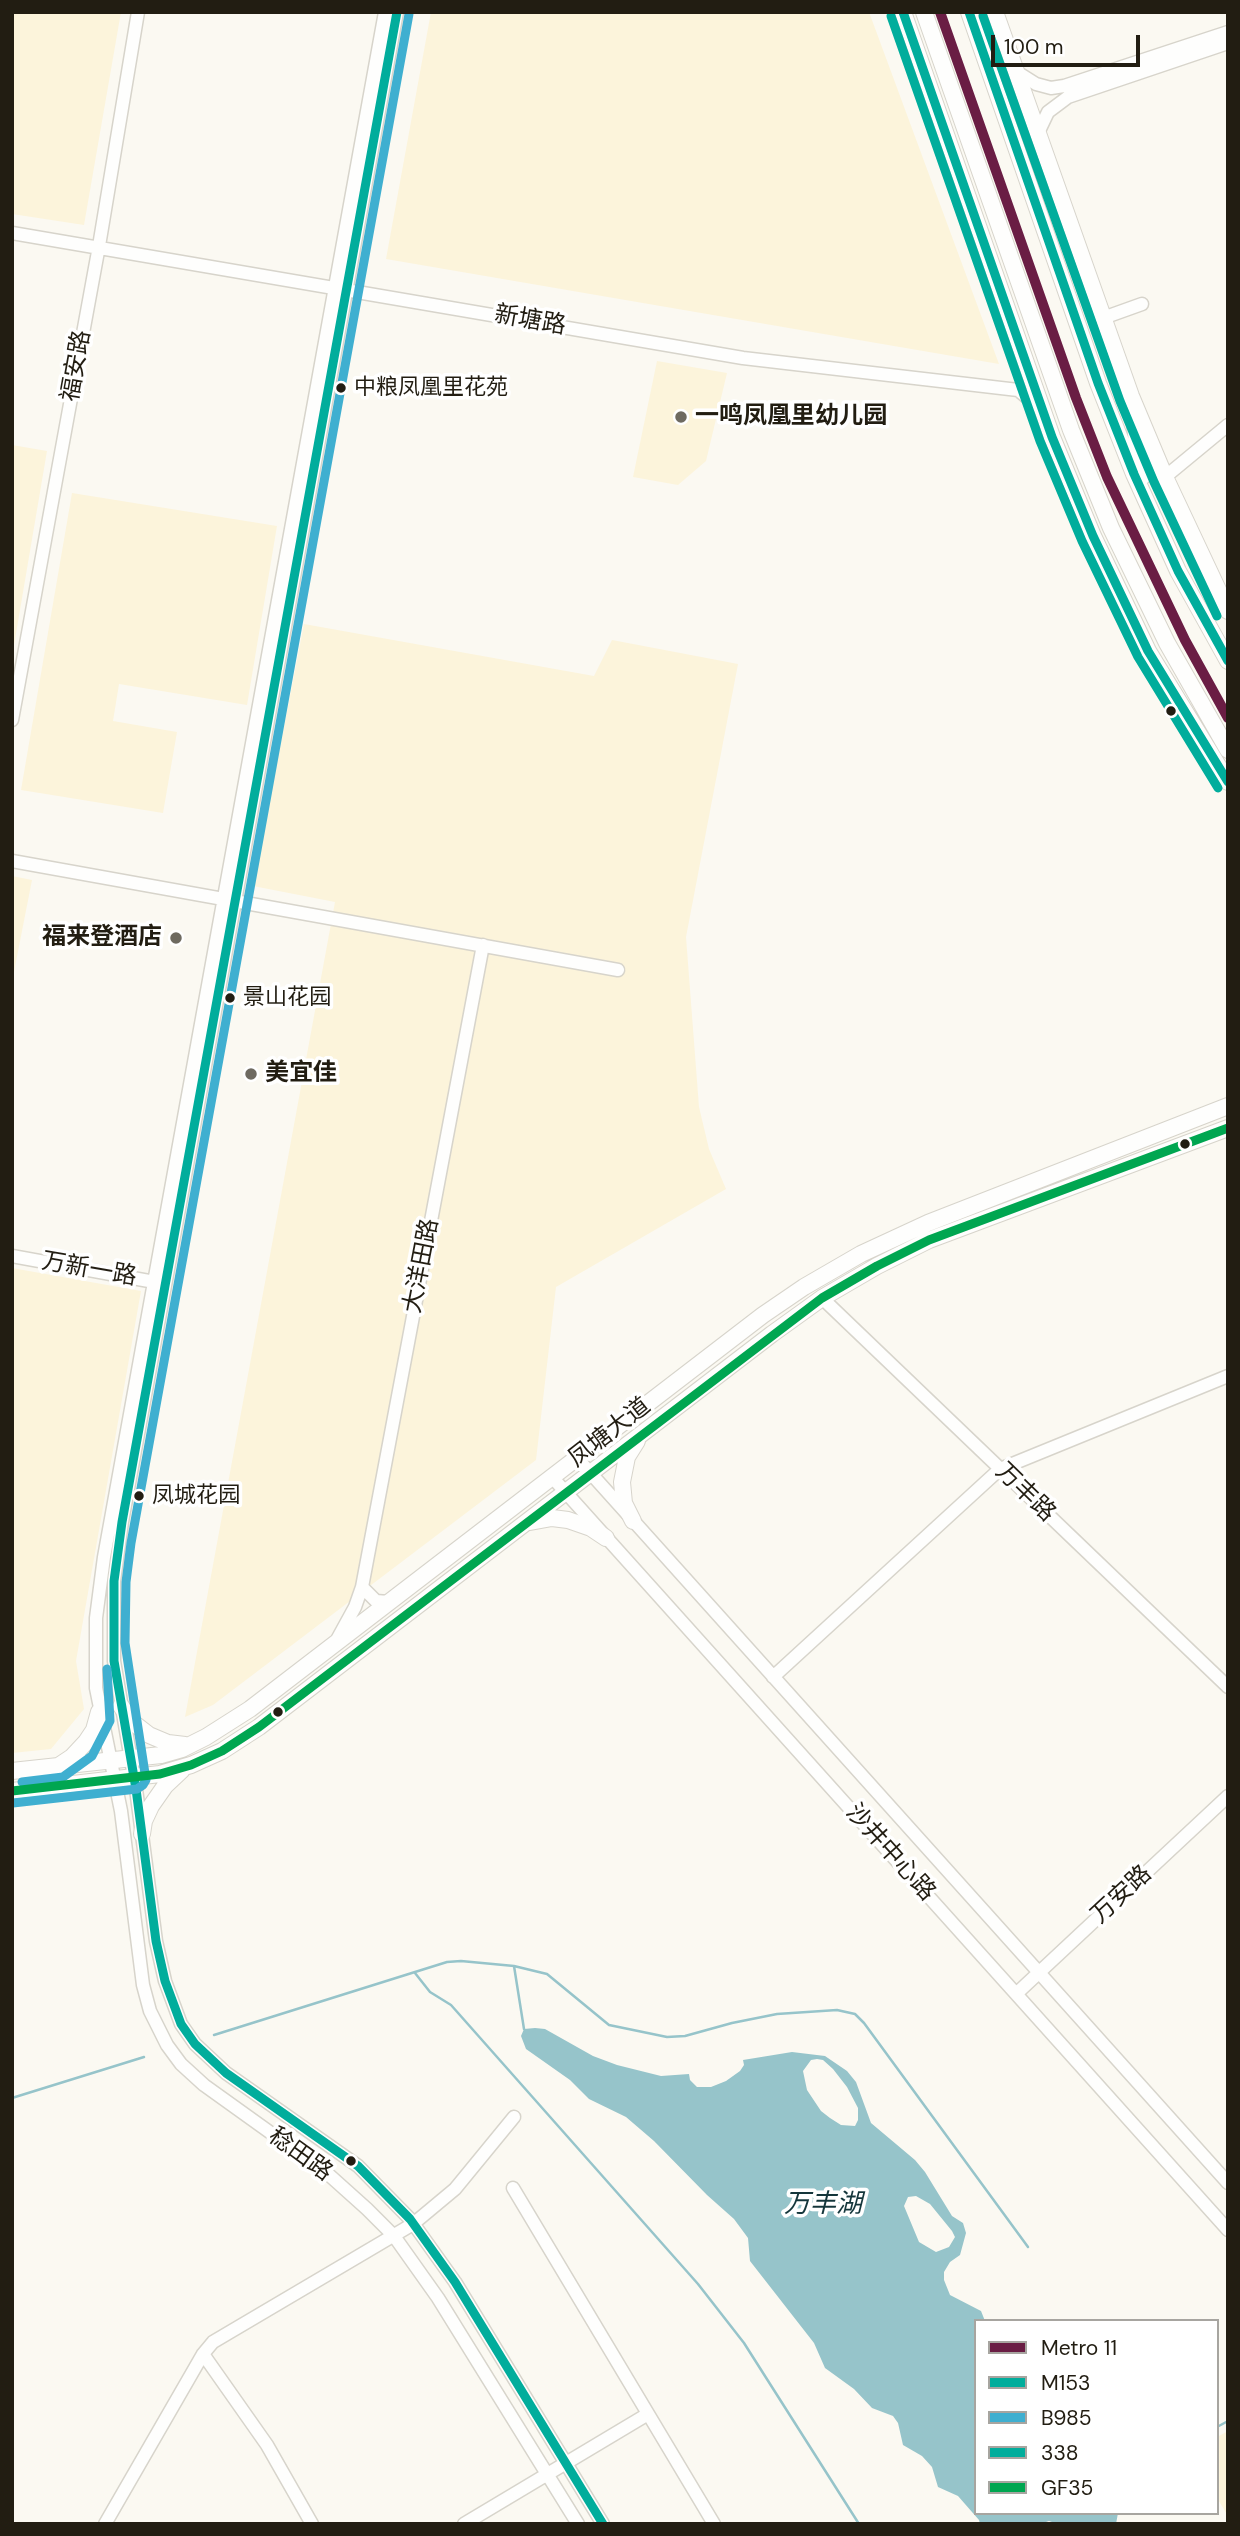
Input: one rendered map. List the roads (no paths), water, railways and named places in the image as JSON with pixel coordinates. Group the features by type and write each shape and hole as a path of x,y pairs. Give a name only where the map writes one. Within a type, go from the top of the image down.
{"main road":[{"path":"903,12 1043,410 1093,536 1124,605 1181,707 1228,782"},
{"path":"924,12 1071,430 1106,515 1167,643 1228,750"},
{"path":"969,12 1098,383 1144,497 1178,570 1228,661"},
{"path":"995,12 1131,396 1228,611"},
{"path":"1131,396 1144,497"},
{"name":"凤塘大道","path":"12,1771 171,1752 194,1743 238,1718 763,1315 844,1263 928,1223 1228,1106"},
{"name":"凤塘大道","path":"12,1791 160,1774 222,1752 246,1737 822,1298 929,1240 1228,1128"},
{"path":"632,1521 622,1496 622,1474 631,1449 646,1430"},
{"path":"522,1526 537,1520 559,1518 584,1524 606,1538"},
{"path":"121,1706 131,1721 154,1737 174,1744 194,1743"},
{"path":"58,1766 83,1746 94,1730 99,1712"},
{"path":"142,1834 144,1821 155,1799 170,1780 186,1767"}],"street":[{"name":"福安路","path":"12,720 99,246 138,12"},
{"path":"341,288 385,12"},
{"path":"160,1283 341,288 397,12"},
{"path":"1017,72 1051,88 1064,86 1228,32"},
{"path":"1038,133 1048,112 1068,97 1228,43"},
{"name":"新塘路","path":"12,233 743,358 1018,390 1043,410"},
{"path":"1103,318 1142,304"},
{"path":"1166,477 1228,425"},
{"path":"12,861 618,970"},
{"name":"大洋田路","path":"331,1647 351,1617 362,1587 483,945"},
{"name":"万新一路","path":"12,1256 160,1283"},
{"name":"稔田路","path":"160,1283 116,1561 113,1644 162,1971 170,1997 188,2034 205,2054 226,2073 358,2166 413,2224 451,2276 603,2524"},
{"name":"稔田路","path":"160,1283 98,1597 95,1657 99,1712 121,1811 143,1984 150,2011 167,2045 181,2064 204,2085 328,2174 394,2236 429,2284 578,2524"},
{"name":"万丰路","path":"822,1298 1228,1687"},
{"path":"773,1677 1000,1469 1228,1376"},
{"name":"沙井中心路","path":"577,1458 1228,2183"},
{"name":"沙井中心路","path":"552,1477 1228,2230"},
{"path":"362,1587 376,1601 389,1602"},
{"name":"万安路","path":"1016,1993 1228,1796"},
{"path":"105,2524 203,2354 213,2342 413,2224 455,2189 514,2117"},
{"path":"513,2189 714,2524"},
{"path":"203,2354 267,2445 312,2524"},
{"path":"464,2524 649,2414"}],"water":[{"name":"万丰湖","path":"524,2029 545,2029 593,2056 617,2065 661,2076 689,2074 690,2080 697,2087 711,2087 726,2081 740,2071 744,2065 743,2060 792,2052 825,2056 847,2071 856,2082 871,2123 915,2160 952,2216 963,2223 966,2233 960,2255 950,2262 944,2272 944,2280 950,2295 981,2311 984,2319 974,2319 974,2514 958,2496 938,2487 932,2467 922,2456 903,2445 898,2423 893,2416 872,2408 854,2389 825,2368 814,2343 750,2261 748,2238 734,2219 654,2141 626,2117 589,2099 570,2080 526,2049 521,2036","holes":["811,2060 823,2060 847,2087 858,2108 855,2126 841,2125 830,2118 821,2111 807,2090 803,2071","916,2196 930,2204 955,2237 949,2247 936,2252 919,2242 904,2206 908,2197"]},
{"name":"万丰湖","path":"975,2515 1118,2515 1116,2524 1058,2524 1049,2521 1040,2524 980,2524"}],"waterway":[{"path":"214,2035 447,1962 461,1961 514,1966 547,1974 609,2025 667,2037 685,2036 777,2014 837,2010 855,2014 1028,2247"},
{"path":"514,1966 524,2029"},
{"path":"415,1973 430,1992 451,2005 698,2284 744,2343 859,2524"},
{"path":"12,2098 144,2057"},
{"path":"1219,2426 1228,2421"}],"metro line":[{"name":"11","path":"940,12 1076,398 1107,477 1185,640 1228,718"}],"place":[{"name":"中粮凤凰里花苑","path":"341,388"},
{"name":"一鸣凤凰里幼儿园","path":"681,417"},
{"name":"福来登酒店","path":"176,938"},
{"name":"景山花园","path":"230,998"},
{"name":"美宜佳","path":"251,1074"},
{"name":"凤城花园","path":"139,1496"}]}
